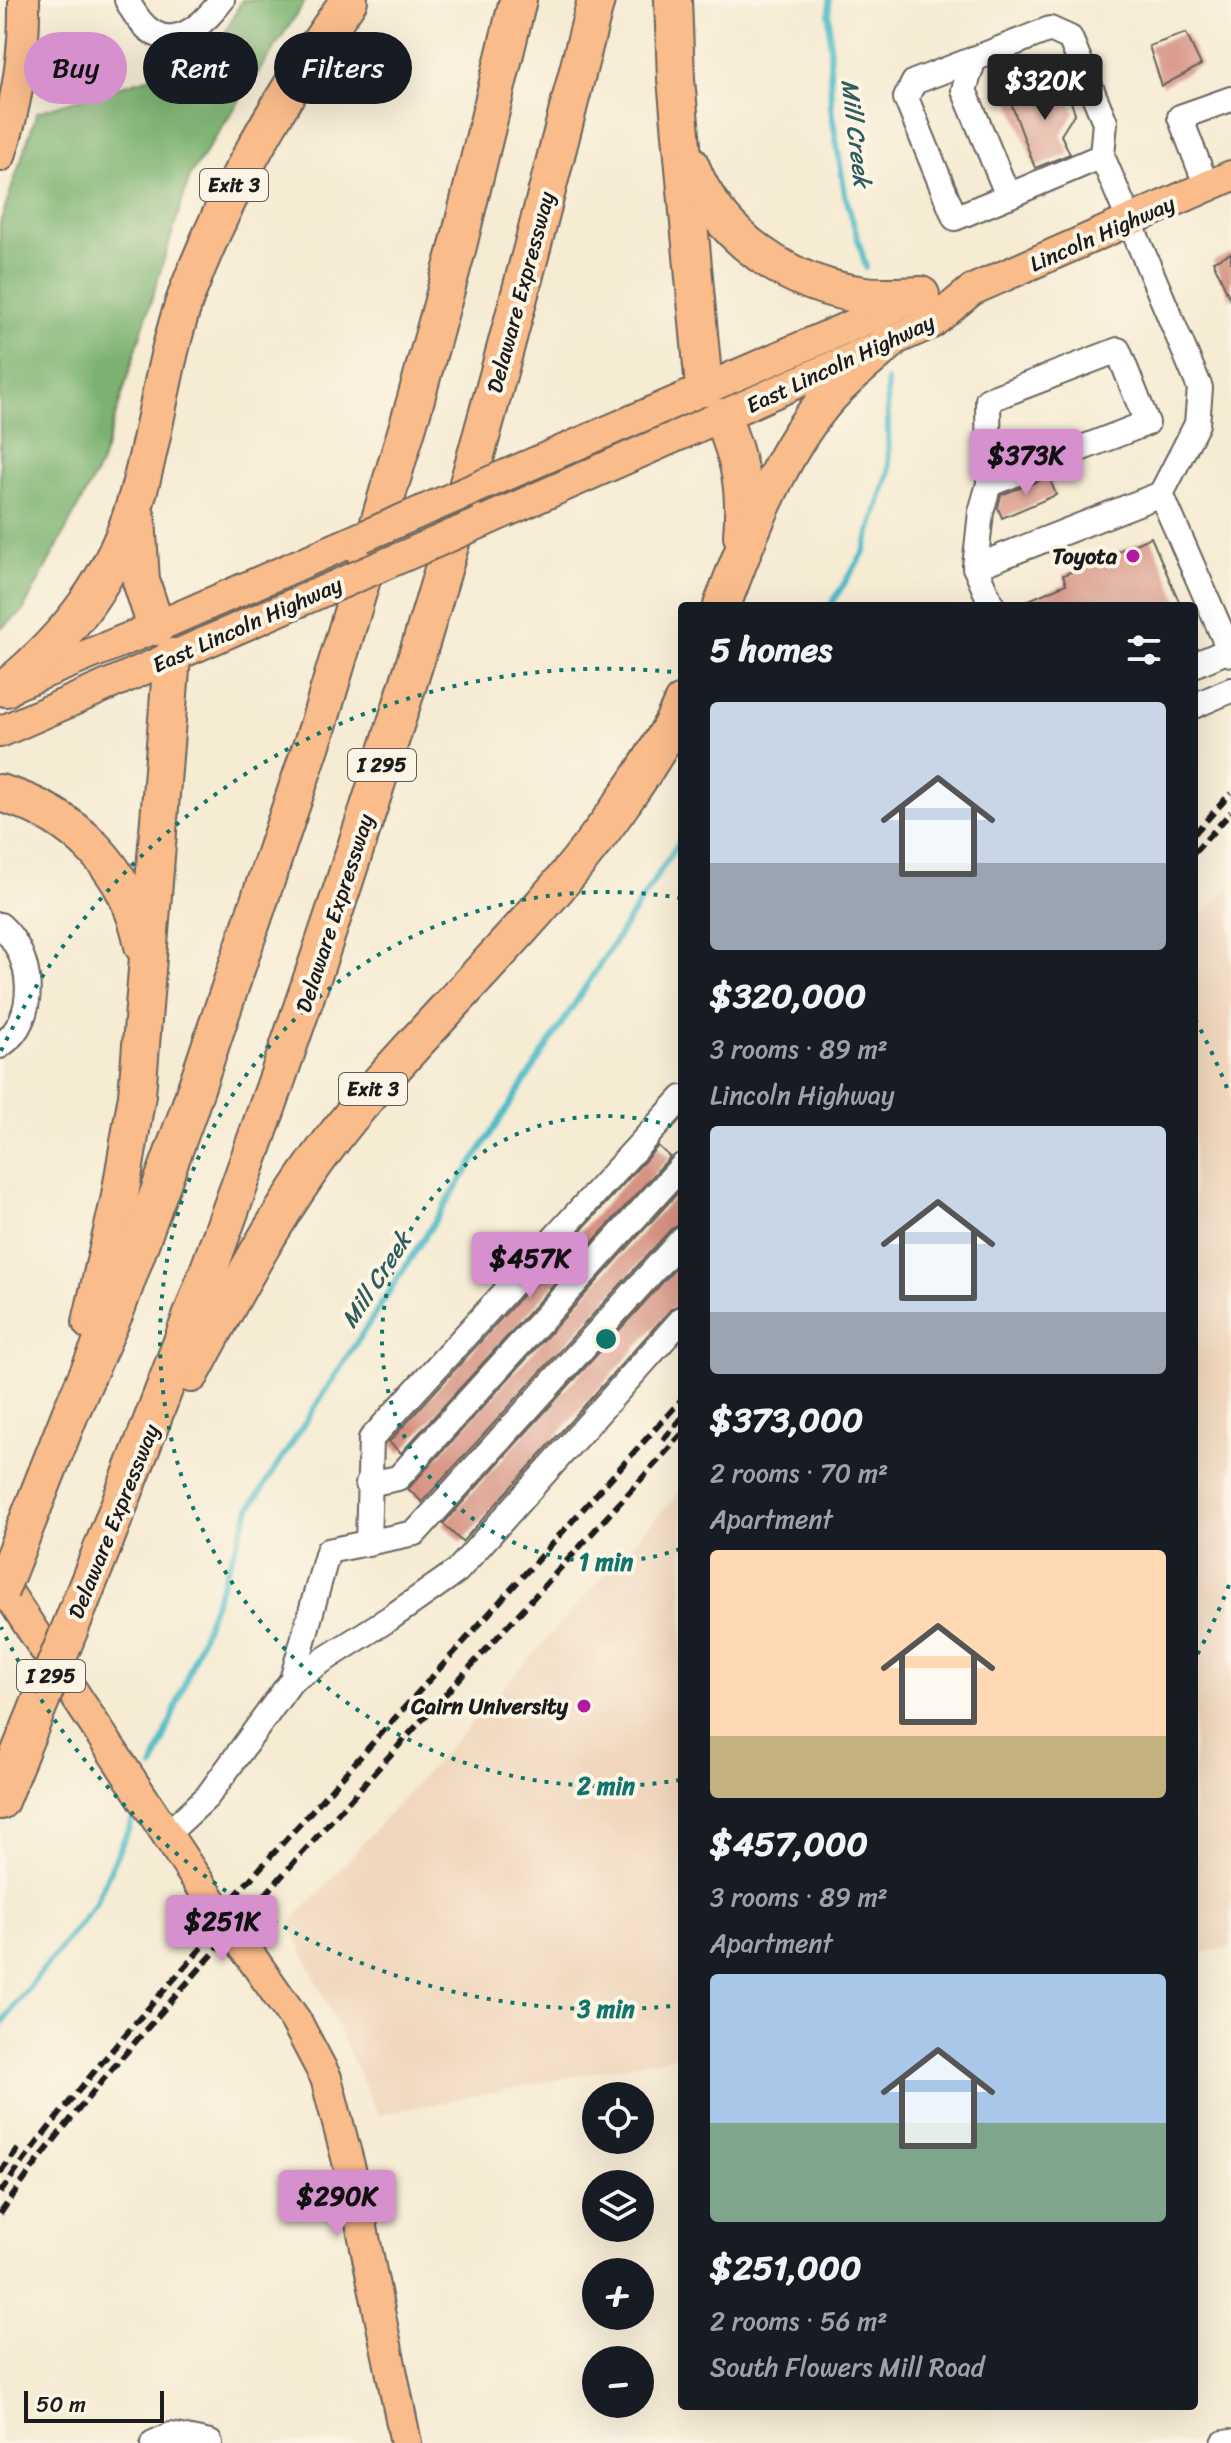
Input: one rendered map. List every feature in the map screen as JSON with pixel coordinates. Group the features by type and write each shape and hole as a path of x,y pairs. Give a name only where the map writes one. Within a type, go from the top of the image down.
{"highway":[{"name":"Exit 3","path":"137,496 171,343 209,241 239,175 276,108 349,0"},
{"path":"0,1591 70,1414 116,1310 263,897 318,726 424,371 518,0"},
{"name":"Delaware Expressway","path":"0,1801 173,1370 327,939 417,655 495,389 596,0"},
{"path":"673,0 682,144 713,403 740,467 744,490 738,562"},
{"path":"682,144 694,176 721,218 758,253 778,266 843,291 884,297 921,295"},
{"path":"723,602 738,562 782,467 815,413 835,390 888,343"},
{"path":"70,1414 129,1149 141,1066 149,975 164,642 145,600 137,561 137,496"},
{"path":"3,690 59,641 79,616 112,561 137,496"},
{"name":"Exit 3","path":"117,1512 240,1282 298,1187 359,1106 541,907 578,862 635,785 678,710"},
{"path":"0,793 36,805 61,819 100,854 115,874 131,905 142,937 149,975"}],"main road":[{"path":"0,156 17,97 24,0"},
{"name":"Lincoln Highway","path":"972,290 1219,181"},
{"name":"East Lincoln Highway","path":"3,690 298,602 514,508 921,295 972,290"},
{"name":"East Lincoln Highway","path":"0,732 310,560 527,466 888,343 932,323 972,290"},
{"path":"0,1581 167,1834 296,2021 326,2078 350,2169 406,2443"}],"street":[{"path":"127,0 137,21 148,31 169,37 185,35 205,22 222,0"},
{"path":"975,567 1161,494 1197,424 1200,388 1102,156 1105,122 1070,38 1050,29 914,82 906,98 955,218 1102,156"},
{"path":"974,59 964,90 1008,196"},
{"path":"1219,181 1180,117 1231,99"},
{"path":"989,484 1147,423 1118,350 988,400 989,484 981,512 975,567 990,602"},
{"path":"1161,494 1230,652 1198,664"},
{"path":"1198,704 1231,690"},
{"path":"0,925 18,945 28,974 26,1008 10,1039 0,1046"},
{"path":"368,1544 371,1439 673,1126"},
{"path":"368,1484 398,1478 678,1170"},
{"path":"167,1834 207,1797 292,1680 328,1551 415,1533 678,1243"},
{"path":"292,1680 457,1571 678,1323"},
{"path":"153,2443 171,2435 210,2443"},
{"path":"1224,2443 1231,2442"}],"shaded area":[{"path":"1231,884 1231,1947 1198,1953 1198,921"},
{"name":"Cairn University","path":"678,1493 678,2056 378,2115 290,1924"}],"green space":[{"path":"242,0 306,0 285,32 274,32 274,49 258,73 258,32 225,32"},
{"path":"143,79 143,104 237,104 190,176 100,466 22,612 0,629 0,223 37,112 63,104 127,104 127,84"}],"building":[{"path":"1186,33 1201,65 1162,86 1149,46"},
{"path":"1063,80 1075,113 1061,135 1070,154 1035,168 1010,100"},
{"path":"1231,253 1231,301 1213,261"},
{"path":"1049,477 1056,495 1002,518 998,508 1001,495"},
{"name":"Toyota","path":"1151,537 1179,602 1024,602 1066,584 1063,575"},
{"path":"658,1146 670,1157 401,1453 389,1442"},
{"path":"678,1192 678,1226 671,1229 422,1502 408,1489"},
{"path":"678,1265 678,1305 671,1309 462,1542 443,1524"}],"waterway":[{"name":"Mill Creek","path":"829,0 831,108 845,194 866,267"},
{"name":"Mill Creek","path":"833,602 864,552 889,472 887,380"},
{"name":"Mill Creek","path":"153,1768 250,1508 678,843"},
{"name":"Mill Creek","path":"0,2028 94,1906 132,1821"}],"railway":[{"path":"1198,830 1231,793"},
{"path":"1198,849 1231,812"},
{"path":"209,1925 678,1403"},
{"path":"663,1440 678,1423"},
{"path":"0,2214 86,2100 148,2027 678,1438"},
{"path":"0,2193 109,2054 227,1920"},
{"path":"0,2173 20,2147"}],"place":[{"name":"Toyota","path":"1133,556"},
{"name":"Cairn University","path":"584,1706"}]}
